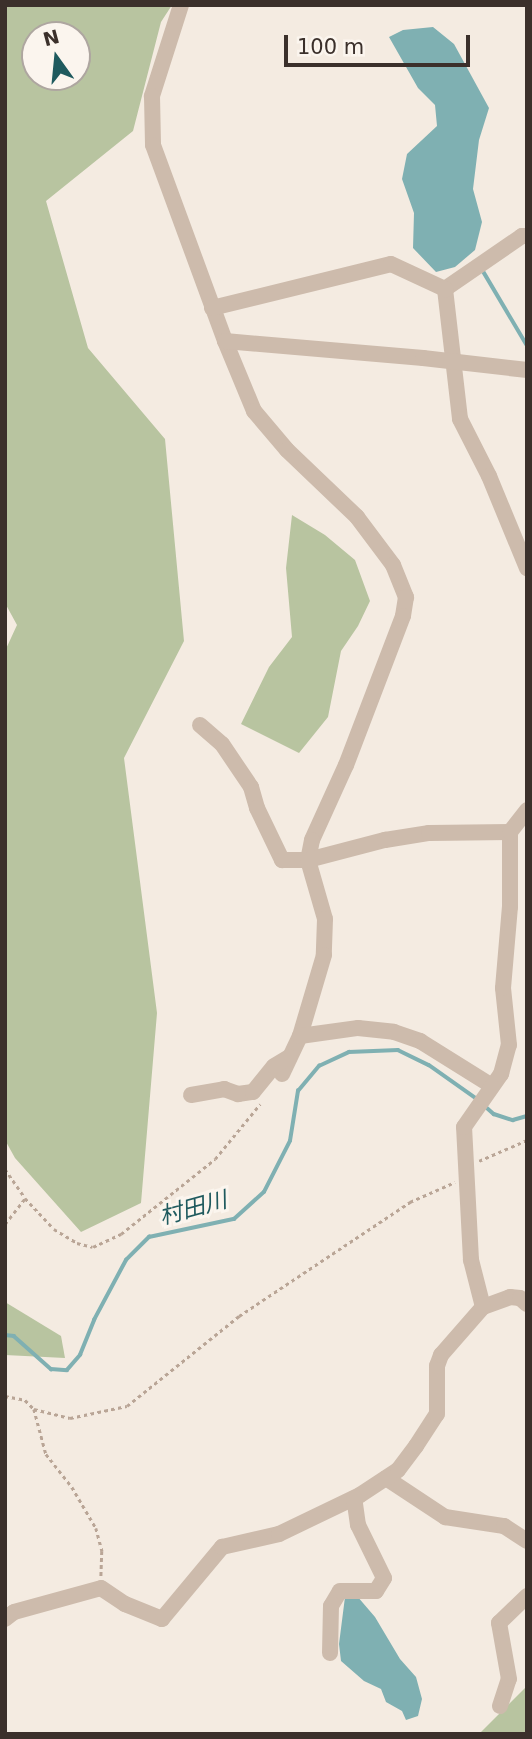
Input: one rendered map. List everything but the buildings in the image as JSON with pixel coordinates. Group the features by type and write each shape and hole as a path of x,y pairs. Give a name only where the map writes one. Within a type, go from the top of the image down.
{"street":[{"path":"181,5 152,96 153,145 212,308 254,411 287,450 357,517 393,565 406,597 403,616 346,765 312,840 308,860 325,919 324,955 300,1036 282,1074"},
{"path":"445,289 522,236 527,236"},
{"path":"212,308 391,264 445,289"},
{"path":"445,289 460,419 522,539 527,568"},
{"path":"225,341 527,370"},
{"path":"200,725 222,744 251,787 257,808 282,860 308,860 385,840 429,833 510,832"},
{"path":"483,1307 471,1260 464,1173 464,1127 501,1073 509,1045 503,988 510,907 510,832 527,810"},
{"path":"300,1036 358,1028 394,1032 420,1041 492,1086"},
{"path":"191,1095 224,1089 238,1094 253,1092 274,1066 291,1056"},
{"path":"5,1619 14,1612 101,1588 125,1604 162,1619 222,1547 279,1534 354,1498 398,1470 437,1414 437,1366 441,1355 483,1307 509,1297 520,1298 527,1304"},
{"path":"386,1478 445,1517 504,1526 527,1541"},
{"path":"330,1653 331,1606 340,1591 376,1591 384,1578 358,1525 354,1498"},
{"path":"500,1706 509,1679 499,1623 527,1596"}],"path":[{"path":"5,1169 25,1198 54,1229 77,1243 93,1247 121,1234 215,1159 266,1095"},
{"path":"34,1409 71,1418 127,1406 239,1316 410,1202 527,1140"},
{"path":"5,1224 25,1198"},
{"path":"5,1396 25,1400 34,1409 46,1454 72,1487 96,1528 102,1550 101,1588"}],"green space":[{"path":"5,5 172,5 161,22 133,131 46,201 88,348 165,439 184,641 124,758 157,1013 141,1203 81,1232 15,1158 5,1140 5,651 17,625 5,603"},
{"path":"292,515 325,535 355,560 370,601 358,626 341,651 328,717 299,753 241,724 269,667 292,637 286,568"},
{"path":"5,1302 61,1336 65,1358 5,1355"},
{"path":"527,1686 527,1734 479,1734"}],"water":[{"path":"433,27 454,44 489,108 479,140 473,189 482,222 475,250 455,267 436,272 413,248 414,213 402,179 407,154 437,126 435,105 418,88 389,37 403,30"},
{"path":"357,1596 375,1617 400,1659 416,1677 422,1699 418,1716 406,1720 402,1711 386,1702 381,1689 364,1681 341,1661 339,1644 345,1597"}],"waterway":[{"path":"482,269 527,345"},
{"name":"村田川","path":"5,1335 14,1336 51,1369 67,1370 80,1355 94,1320 126,1260 149,1237 234,1219 264,1192 290,1141 298,1091 319,1066 349,1052 398,1050 429,1065 476,1098"},
{"name":"村田川","path":"485,1106 494,1114 513,1120 527,1116"}]}
